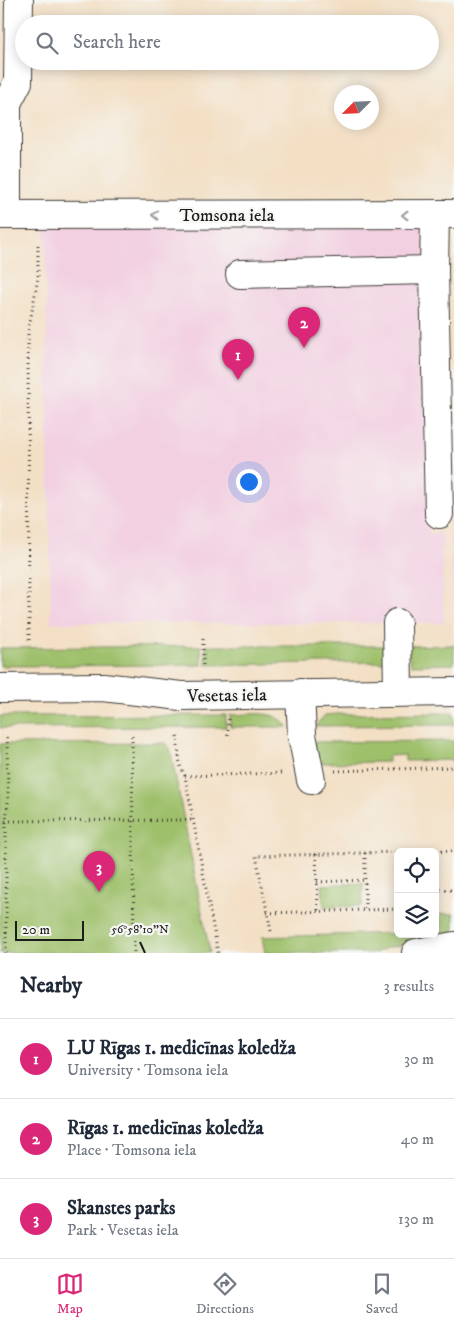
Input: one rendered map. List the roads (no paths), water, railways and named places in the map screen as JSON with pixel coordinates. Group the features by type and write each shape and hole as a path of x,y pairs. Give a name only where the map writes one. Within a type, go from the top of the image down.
{"street":[{"path":"19,0 19,15"},
{"path":"4,215 8,103 18,82 18,70"},
{"path":"439,514 434,270 444,214"},
{"name":"Tomsona iela","path":"4,215 444,214"},
{"path":"240,274 434,270"},
{"path":"397,623 398,692"},
{"name":"Vesetas iela","path":"0,688 103,687 181,696 454,692"},
{"path":"300,693 302,735 311,780"},
{"path":"416,953 454,946"}],"place":[{"name":"Rīgas 1. medicīnas koledža","path":"304,348"},
{"name":"LU Rīgas 1. medicīnas koledža","path":"238,380"},
{"name":"Skanstes parks","path":"99,892"}]}
